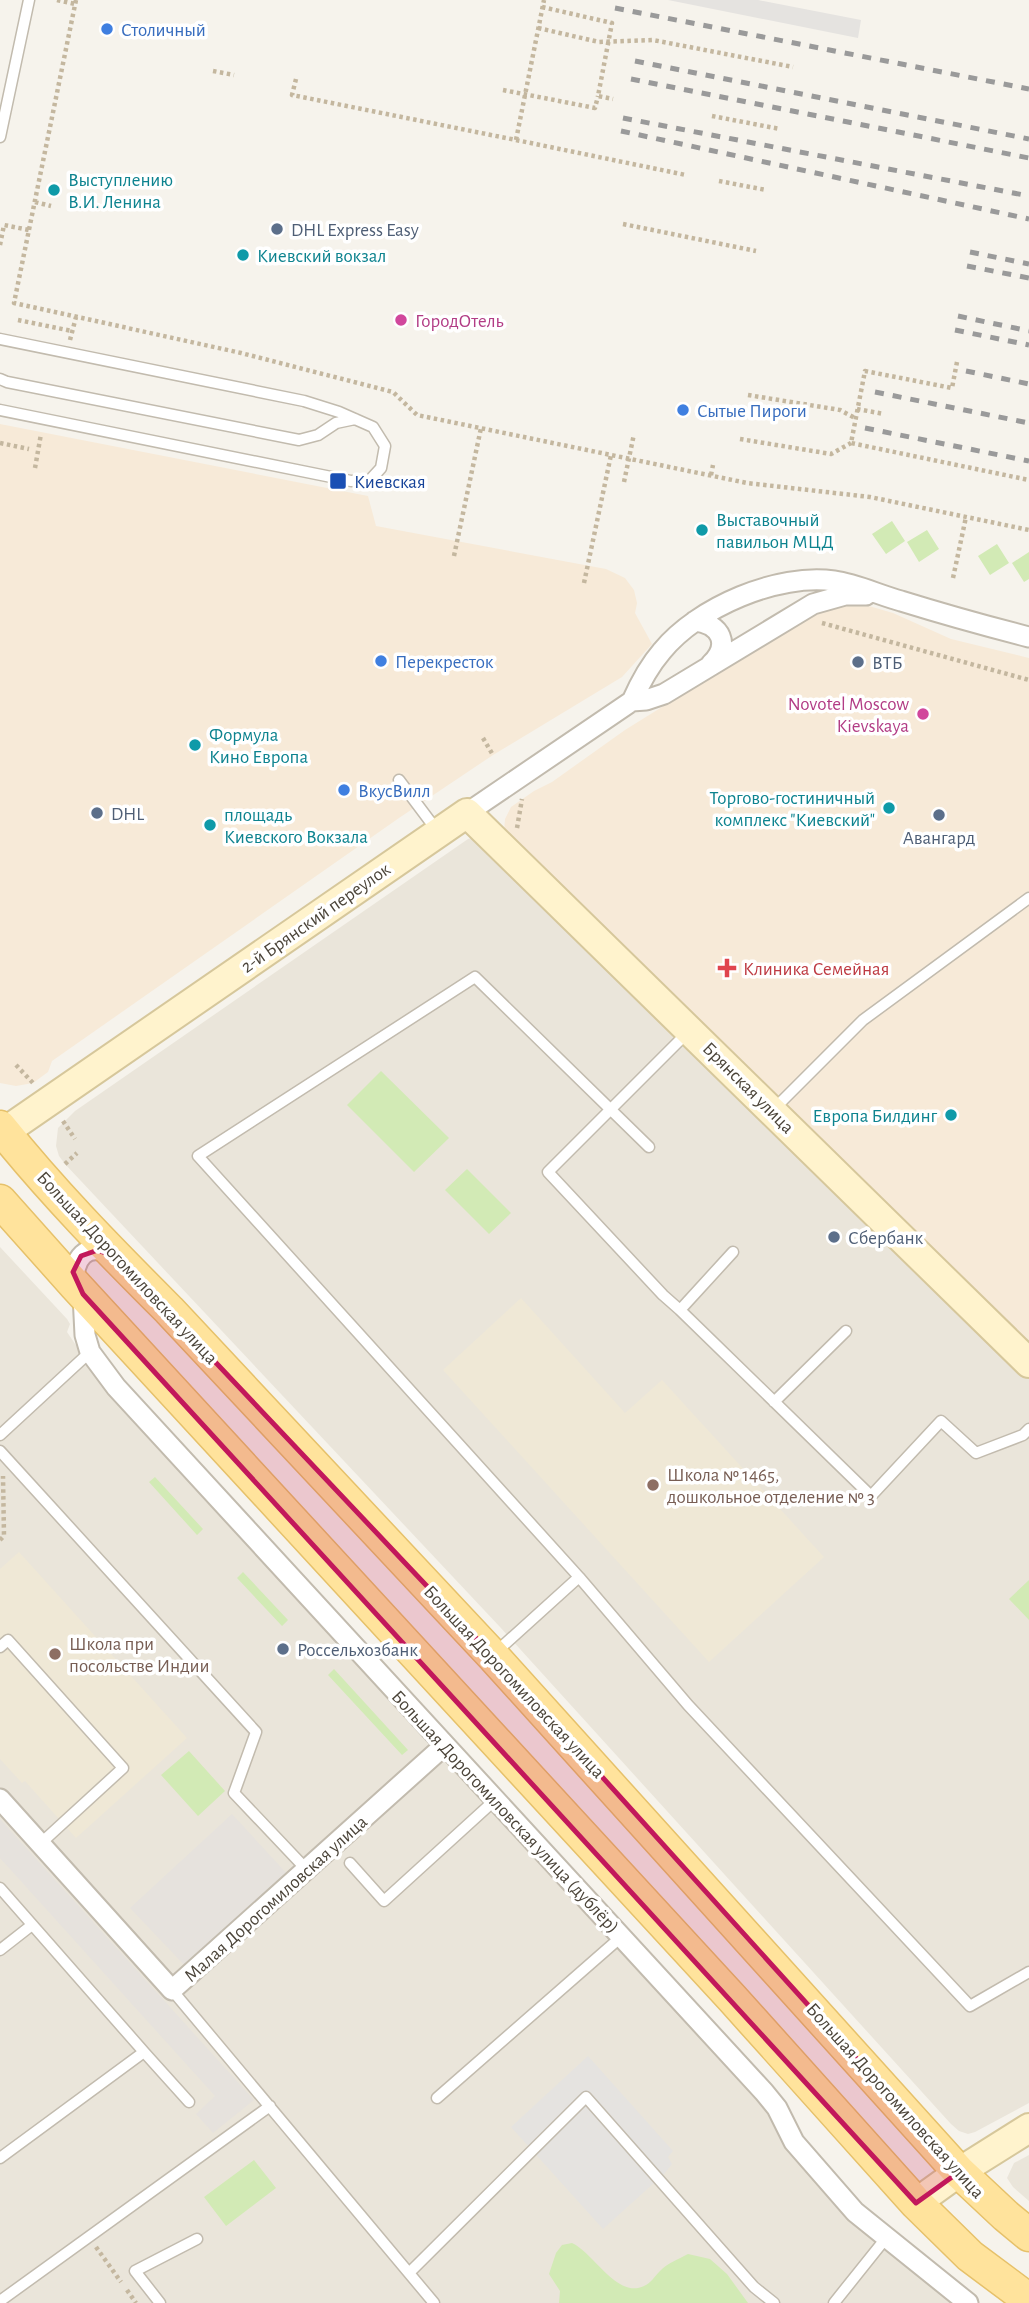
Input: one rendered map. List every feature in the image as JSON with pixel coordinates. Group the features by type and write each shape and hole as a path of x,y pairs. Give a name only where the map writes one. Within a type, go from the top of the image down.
{"main road":[{"name":"Большая Дорогомиловская улица","path":"1,1131 117,1258 492,1655 959,2172 1029,2235"},
{"path":"0,1201 79,1290 723,1987 916,2203 970,2256 1029,2300"}],"street":[{"name":"2-й Брянский переулок","path":"632,701 643,677 663,649 695,621 730,602 760,590 804,580 835,581 880,595"},
{"name":"2-й Брянский переулок","path":"1,1131 632,701 664,694 813,604 845,595 880,595"},
{"path":"880,595 1029,637"},
{"path":"695,621 705,622 715,628 720,636 722,647 718,657 710,665"},
{"name":"Брянская улица","path":"467,813 1029,1363"},
{"name":"Большая Дорогомиловская улица (дублёр)","path":"117,1258 107,1252 89,1251 75,1263 73,1272 79,1290 90,1352 116,1387 764,2092 777,2108 794,2142 808,2161 855,2212 964,2302"},
{"name":"Малая Дорогомиловская улица","path":"0,1799 172,1990 444,1745"},
{"path":"916,2203 1029,2128"}],"lane":[{"path":"0,137 29,0"},
{"path":"0,339 304,401 373,427 385,446 381,468 370,480 351,481 0,410"},
{"path":"0,379 299,440 318,435 336,423 356,419"},
{"path":"399,780 438,833"},
{"path":"772,1111 863,1020 1029,898"},
{"path":"649,1147 475,977 198,1156 579,1577 688,1705 970,2006 1029,1972"},
{"path":"690,1029 548,1172 663,1295 871,1496 941,1421 976,1453 1023,1435 1029,1429"},
{"path":"680,1310 733,1252"},
{"path":"775,1402 846,1331"},
{"path":"0,1435 90,1352"},
{"path":"0,1451 256,1732 234,1793 307,1870"},
{"path":"492,1655 579,1577"},
{"path":"0,1647 8,1640 123,1769 40,1844"},
{"path":"350,1863 384,1901 495,1800"},
{"path":"0,1888 189,2102"},
{"path":"0,1950 32,1925"},
{"path":"437,2098 621,1937"},
{"path":"172,1990 434,2303"},
{"path":"0,2158 144,2052"},
{"path":"410,2273 586,2097 754,2287 774,2303"},
{"path":"0,2301 270,2106"},
{"path":"835,2303 886,2238"},
{"path":"160,2303 135,2270 197,2239"}],"path":[{"path":"57,0 76,2 14,303 241,353 393,391 417,415 747,483 870,497 1029,530"},
{"path":"516,140 544,0"},
{"path":"503,90 594,108 612,23 542,7"},
{"path":"538,28 590,40 653,40 793,68"},
{"path":"213,71 234,75"},
{"path":"296,79 292,95 686,175"},
{"path":"598,96 613,99"},
{"path":"712,116 780,128"},
{"path":"719,181 766,190"},
{"path":"34,202 51,206"},
{"path":"623,224 756,251"},
{"path":"0,245 2,225 29,230"},
{"path":"70,342 76,317"},
{"path":"18,320 72,331"},
{"path":"850,443 865,371 955,388 957,362"},
{"path":"748,395 840,410 855,418"},
{"path":"857,409 884,414"},
{"path":"454,556 481,428"},
{"path":"35,468 41,433"},
{"path":"624,482 634,434"},
{"path":"740,439 831,454 850,443 1029,480"},
{"path":"0,443 29,449"},
{"path":"584,583 611,454"},
{"path":"711,475 713,465"},
{"path":"953,578 966,517"},
{"path":"814,621 1029,680"},
{"path":"483,738 493,755"},
{"path":"517,830 522,800"},
{"path":"16,1065 33,1083"},
{"path":"63,1121 75,1139"},
{"path":"65,1164 77,1153"},
{"path":"0,1540 4,1536 3,1473 12,1464"},
{"path":"89,2237 136,2303"}],"highlighted area":[{"path":"98,1250 117,1258 492,1655 959,2172 916,2203 83,1294 73,1272 81,1256"}],"shaded area":[{"path":"668,0 758,0 861,20 858,38"},
{"name":"площадь Киевского Вокзала","path":"0,424 368,496 376,526 606,569 625,578 634,590 637,603 635,613 652,644 622,677 493,755 399,818 52,1061 48,1072 33,1083 16,1086 0,1083"},
{"path":"855,602 893,613 951,639 1029,658 1029,1351 504,831 505,819 511,807 552,782 625,730 818,610"},
{"path":"474,837 1029,1372 1029,2103 975,2132 968,2134 959,2131 951,2124 500,1627 59,1156 56,1146 58,1128 75,1111"},
{"path":"0,1247 67,1319 70,1324 67,1332 92,1369 759,2096 788,2143 957,2303 0,2303"},
{"name":"Школа № 1465, дошкольное отделение № 3","path":"521,1298 625,1413 662,1380 824,1557 709,1662 443,1370"},
{"name":"Школа при посольстве Индии","path":"19,1552 187,1738 76,1838 25,1781 22,1783 0,1759 0,1569"},
{"path":"232,1814 290,1877 188,1969 130,1908"},
{"path":"0,1819 254,2100 213,2133 196,2114 215,2096 0,1858"},
{"path":"588,2056 673,2151 668,2157 672,2164 665,2173 603,2229 511,2127"},
{"path":"1029,2155 1029,2201 1007,2178 1014,2163"}],"green space":[{"path":"892,521 905,541 886,554 872,534"},
{"path":"927,530 939,549 919,562 907,542"},
{"path":"997,544 1009,563 990,575 978,556"},
{"path":"1029,552 1029,579 1024,582 1012,563"},
{"path":"381,1071 449,1138 414,1172 347,1105"},
{"path":"467,1169 511,1213 489,1234 445,1190"},
{"path":"155,1477 203,1529 197,1535 149,1482"},
{"path":"243,1572 288,1620 282,1626 237,1578"},
{"path":"1029,1580 1029,1620 1009,1599"},
{"path":"334,1669 408,1750 402,1755 328,1675"},
{"path":"189,1751 225,1791 198,1816 161,1775"},
{"path":"254,2160 276,2188 226,2226 204,2197"},
{"path":"572,2243 615,2281 634,2288 651,2282 666,2266 688,2254 710,2259 727,2274 748,2303 559,2303 560,2291 549,2274 556,2253 562,2245"}],"railway":[{"path":"615,8 1029,89"},
{"path":"635,61 1029,139"},
{"path":"631,79 1029,158"},
{"path":"623,118 1029,196"},
{"path":"621,131 1029,219"},
{"path":"970,252 1029,264"},
{"path":"967,266 1029,278"},
{"path":"958,316 1029,331"},
{"path":"955,330 1029,345"},
{"path":"966,371 1029,384"},
{"path":"875,392 1029,423"},
{"path":"865,428 1029,461"}],"place":[{"name":"Столичный","path":"107,29"},
{"name":"Выступлению В.И. Ленина","path":"54,190"},
{"name":"DHL Express Easy","path":"277,229"},
{"name":"Киевский вокзал","path":"243,255"},
{"name":"ГородОтель","path":"401,320"},
{"name":"Сытые Пироги","path":"683,410"},
{"name":"Киевская","path":"338,481"},
{"name":"Выставочный павильон МЦД","path":"702,530"},
{"name":"Перекресток","path":"381,661"},
{"name":"ВТБ","path":"858,662"},
{"name":"Novotel Moscow Kievskaya","path":"923,714"},
{"name":"Формула Кино Европа","path":"195,745"},
{"name":"ВкусВилл","path":"344,790"},
{"name":"Торгово-гостиничный комплекс \"Киевский\"","path":"889,808"},
{"name":"DHL","path":"97,813"},
{"name":"Авангард","path":"939,815"},
{"name":"площадь Киевского Вокзала","path":"210,825"},
{"name":"Клиника Семейная","path":"727,968"},
{"name":"Европа Билдинг","path":"951,1115"},
{"name":"Сбербанк","path":"834,1237"},
{"name":"Школа № 1465, дошкольное отделение № 3","path":"653,1485"},
{"name":"Россельхозбанк","path":"283,1649"},
{"name":"Школа при посольстве Индии","path":"55,1654"}]}
